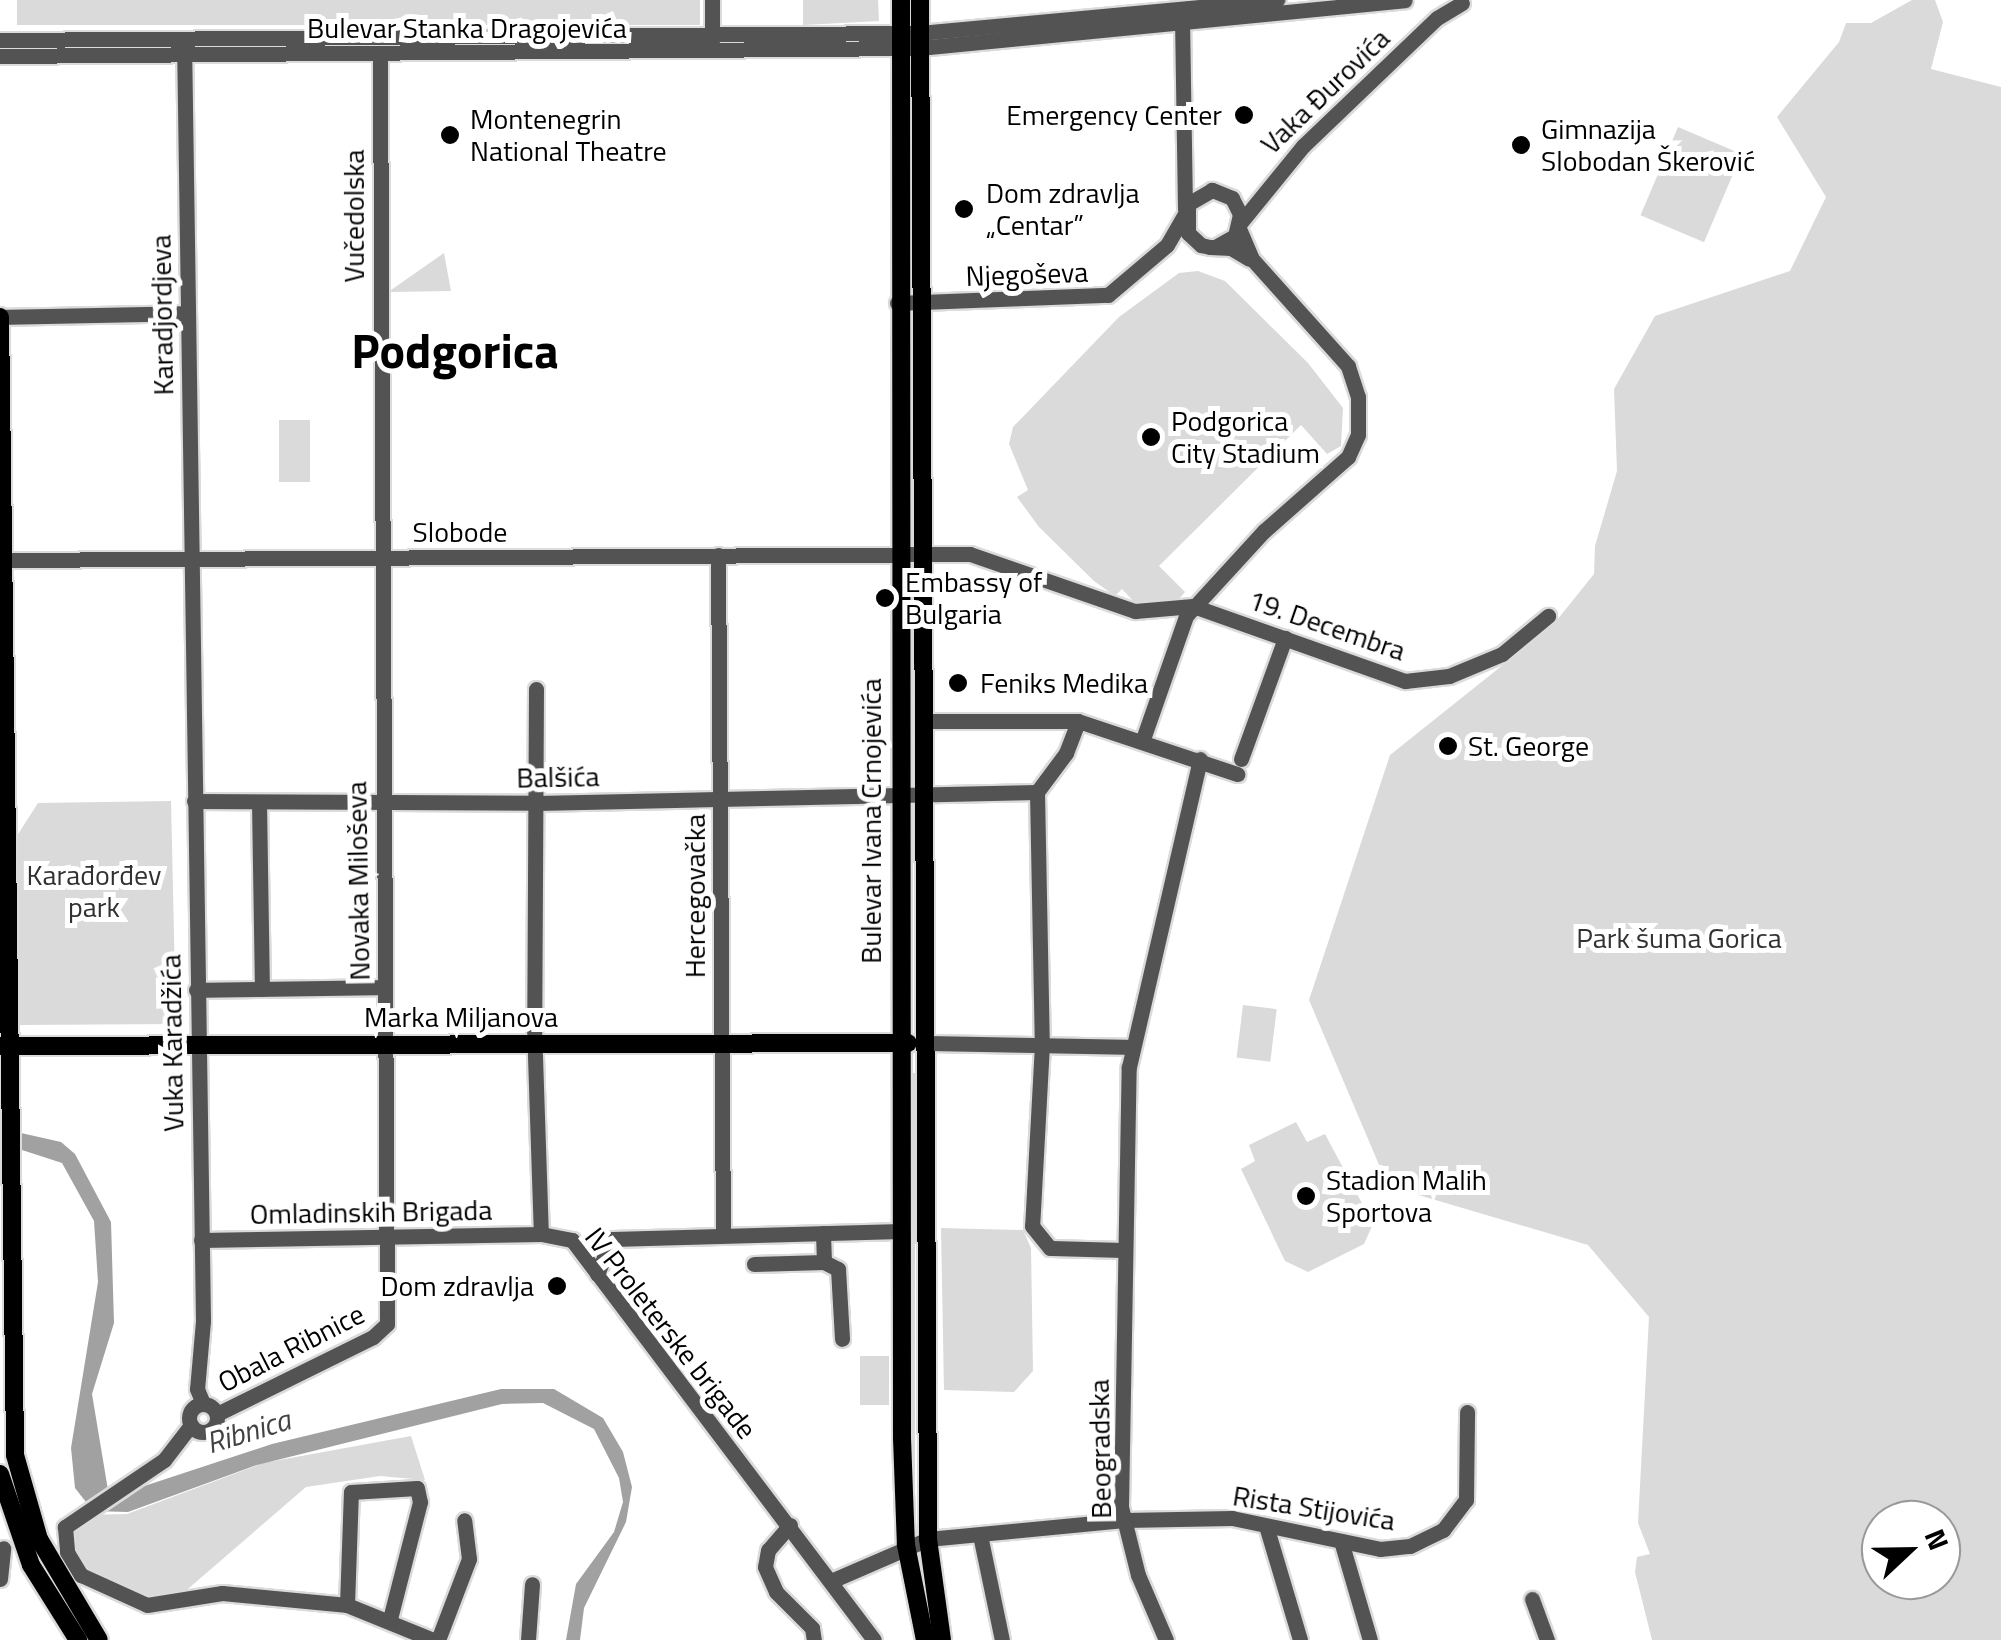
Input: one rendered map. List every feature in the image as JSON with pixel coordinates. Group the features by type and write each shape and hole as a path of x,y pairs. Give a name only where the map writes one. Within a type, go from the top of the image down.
{"main road":[{"name":"Bulevar Ivana Crnojevića","path":"901,0 910,41 920,303 928,1540 942,1640"},
{"name":"Bulevar Ivana Crnojevića","path":"920,0 910,41 897,303 906,1545 924,1640"},
{"path":"0,317 4,1046 10,1275 5,1303 19,1482 44,1549 99,1640"},
{"name":"Marka Miljanova","path":"4,1046 923,1043"},
{"path":"0,1474 8,1544 78,1640"}],"street":[{"path":"712,0 712,42"},
{"name":"Vaka Đurovića","path":"1182,17 1277,0"},
{"name":"Vaka Đurovića","path":"910,41 1405,0"},
{"name":"Vaka Đurovića","path":"1240,225 1270,180 1437,18 1462,3"},
{"path":"1182,17 1185,212 1189,236 1210,247"},
{"name":"Bulevar Stanka Dragojevića","path":"185,54 526,44 910,41"},
{"name":"Bulevar Stanka Dragojevića","path":"7,48 185,54 380,54 526,44"},
{"name":"Karadjordjeva","path":"185,54 190,560"},
{"name":"Vučedolska","path":"380,54 380,558"},
{"path":"1148,264 1184,246 1210,247 1240,225 1224,193 1204,181 1186,153"},
{"path":"1148,264 1200,193 1248,193 1270,180"},
{"name":"19. Decembra","path":"1240,225 1257,265"},
{"name":"19. Decembra","path":"1143,738 1194,606 1348,457 1358,435 1357,388 1348,366 1257,265 1236,250 1210,247"},
{"name":"Njegoševa","path":"897,303 1102,296 1148,264"},
{"path":"0,317 187,313"},
{"name":"Slobode","path":"1,560 380,558 536,550 718,556 921,553"},
{"name":"19. Decembra","path":"921,553 978,556 1064,590 1099,594 1135,611 1194,606 1405,681 1449,676 1502,654 1548,616"},
{"name":"Hercegovačka","path":"718,556 724,1235"},
{"name":"Novaka Miloševa","path":"380,558 387,1324"},
{"name":"Vuka Karadžića","path":"190,560 201,1240 198,1388 203,1404"},
{"path":"922,722 1078,721 1143,738 1200,759 1239,766 1285,638"},
{"name":"IV Proleterske brigade","path":"536,689 535,1045 541,1234 572,1240 874,1640"},
{"path":"1078,721 1066,753 1037,792 1042,1044 1032,1226 1050,1248 1124,1250"},
{"name":"Beogradska","path":"1166,1640 1138,1575 1124,1520 1124,1250 1130,1047 1200,759"},
{"path":"922,794 1037,792"},
{"name":"Balšića","path":"194,801 537,803 922,794"},
{"path":"259,802 262,989"},
{"path":"196,990 385,988"},
{"path":"923,1043 1130,1047"},
{"path":"597,1274 612,1238 901,1231"},
{"path":"823,1233 824,1262"},
{"name":"Omladinskih Brigada","path":"201,1240 541,1234"},
{"path":"754,1264 824,1262 838,1269 842,1340"},
{"name":"Obala Ribnice","path":"217,1414 374,1337 387,1324"},
{"path":"195,1428 190,1411 203,1404 217,1414 215,1426 195,1428 164,1460 77,1516 63,1535 75,1569 140,1603 222,1594 347,1606 390,1619 436,1640 469,1559 464,1520"},
{"name":"Rista Stijovića","path":"928,1540 1124,1520 1232,1518 1268,1529 1400,1548 1450,1523 1468,1492 1467,1412"},
{"path":"347,1606 352,1492 417,1488 420,1502 390,1619"},
{"path":"790,1524 768,1550 766,1566 776,1592 812,1628 814,1640"},
{"path":"1268,1529 1300,1640"},
{"path":"980,1535 1002,1640"},
{"path":"832,1581 906,1545 928,1540"},
{"path":"1341,1541 1370,1640"},
{"path":"0,1579 8,1544"},
{"path":"528,1640 532,1584"},
{"path":"1532,1599 1547,1640"}],"green space":[{"path":"17,0 700,0 700,25 17,25"},
{"path":"803,0 878,0 879,21 803,25"},
{"name":"Park šuma Gorica","path":"1912,0 1935,0 1943,22 1931,69 2001,87 2001,1640 1652,1640 1635,1572 1637,1557 1650,1554 1638,1523 1649,1317 1588,1245 1388,1186 1309,1000 1390,755 1553,625 1594,574 1595,546 1617,471 1614,389 1655,316 1790,271 1826,197 1777,117 1839,42 1846,23 1871,23"},
{"path":"1678,127 1742,154 1704,242 1640,215"},
{"path":"444,253 451,291 391,292 391,290"},
{"name":"Podgorica City Stadium","path":"1198,271 1225,281 1308,363 1343,408 1341,446 1327,454 1301,425 1159,566 1185,592 1173,606 1137,605 1122,589 1115,596 1094,581 1039,527 1017,497 1028,490 1009,444 1013,427 1119,317 1179,273"},
{"path":"279,420 310,420 310,482 279,482"},
{"name":"Karađorđev park","path":"171,801 176,1024 18,1025 15,839 38,803"},
{"path":"1243,1005 1277,1009 1270,1062 1237,1058"},
{"path":"906,1073 915,1073 915,1513 906,1513"},
{"name":"Stadion Malih Sportova","path":"1296,1122 1307,1142 1325,1134 1373,1224 1364,1244 1308,1272 1285,1261 1241,1169 1255,1161 1249,1145"},
{"path":"941,1228 1023,1230 1031,1248 1033,1371 1014,1392 944,1390"},
{"path":"860,1356 889,1356 889,1405 860,1405"},
{"path":"411,1436 425,1480 380,1476 306,1487 182,1594 152,1601 78,1563 71,1529 85,1515 127,1514 263,1463"}],"shaded area":[{"path":"21,1133 61,1142 75,1154 111,1222 114,1323 92,1394 108,1490 117,1495 272,1444 501,1389 554,1389 603,1418 623,1452 632,1487 626,1522 584,1608 580,1640 566,1640 576,1584 614,1532 623,1502 619,1478 594,1429 543,1403 502,1404 257,1465 128,1512 93,1511 75,1488 71,1448 98,1282 94,1221 62,1163 22,1150 0,1156 0,1138"}],"place":[{"name":"Emergency Center","path":"1244,115"},
{"name":"Montenegrin National Theatre","path":"450,135"},
{"name":"Gimnazija Slobodan Škerović","path":"1521,145"},
{"name":"Dom zdravlja „Centar”","path":"964,209"},
{"name":"Podgorica City Stadium","path":"1151,437"},
{"name":"Embassy of Bulgaria","path":"885,598"},
{"name":"Feniks Medika","path":"958,683"},
{"name":"St. George","path":"1448,746"},
{"name":"Stadion Malih Sportova","path":"1306,1196"},
{"name":"Dom zdravlja","path":"557,1286"}],"district":[{"name":"Podgorica","path":"455,351"}],"water label":[{"name":"Ribnica","path":"248,1431"}]}
